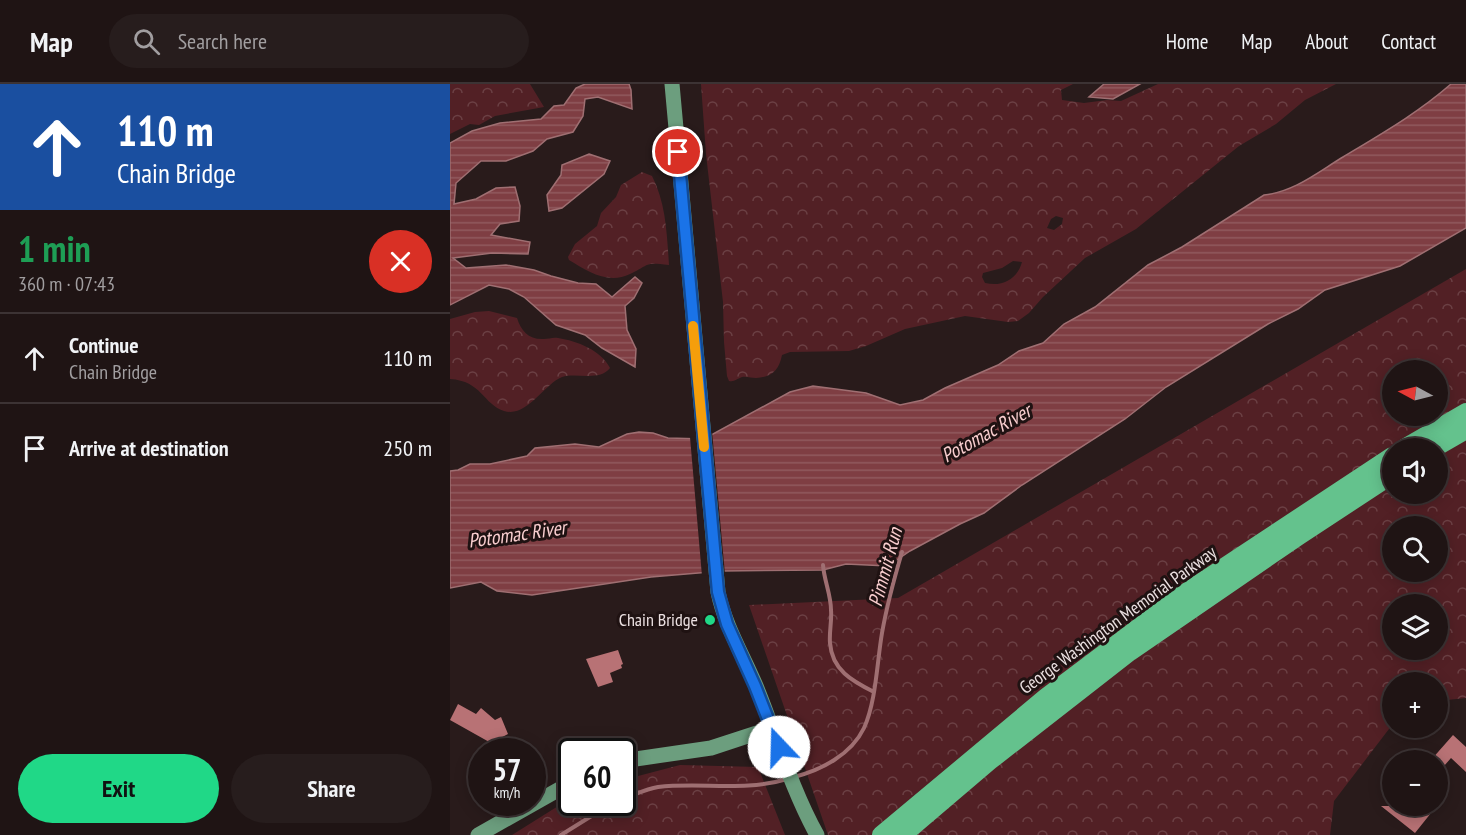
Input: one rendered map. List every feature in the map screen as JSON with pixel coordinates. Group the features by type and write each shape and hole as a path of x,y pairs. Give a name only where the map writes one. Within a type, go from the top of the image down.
{"highway":[{"path":"1421,438 1466,412"},
{"path":"1448,440 1466,430"},
{"name":"George Washington Memorial Parkway","path":"903,835 1046,698 1180,596 1382,463"},
{"name":"George Washington Memorial Parkway","path":"880,835 987,754 1130,652 1382,482"}],"main road":[{"path":"672,84 715,569 720,601 727,624 753,679 814,830"},
{"path":"636,758 702,750 772,728"},
{"path":"478,835 558,790"}],"green space":[{"path":"450,84 530,84 544,107 495,116 479,125 470,124 450,134"},
{"path":"701,84 1073,84 1061,90 1062,100 1084,103 1121,101 1158,84 1336,84 1305,100 1276,124 1239,146 1136,229 1085,258 1018,321 1008,322 965,316 905,329 849,351 790,352 782,355 777,369 770,374 756,378 742,377 733,381 729,381 727,376 723,302 706,154","holes":["1056,216 1063,218 1062,224 1054,230 1047,228 1051,219","1013,261 1022,262 1013,278 1003,283 985,283 983,273 1002,268"]},
{"path":"642,172 652,176 657,186 665,219 669,265 648,265 630,274 614,278 598,275 569,260 568,257 575,244 597,226 601,213 616,197 621,185"},
{"path":"1466,269 1466,698 1448,700 1448,672 1382,672 1382,738 1334,801 1330,835 828,835 749,605 898,598"},
{"path":"489,311 517,318 523,331 534,338 558,338 588,347 601,356 610,368 600,375 562,377 520,410 512,412 497,408 476,388 450,379 450,319 475,312"},
{"path":"680,765 758,767 785,835 512,835 542,816 546,816 558,806 558,816 636,816 636,777"}],"water":[{"path":"585,84 629,84 632,109 598,97 585,99 583,116 573,132 547,139 533,151 506,161 481,161 456,183 454,204 476,199 496,188 515,187 520,206 519,221 500,224 491,235 530,242 528,254 492,253 453,258 466,268 506,265 534,270 578,283 596,284 612,297 635,277 642,283 634,298 625,306 627,330 636,349 635,367 585,335 556,325 524,297 509,289 489,285 450,305 450,143 472,131 500,123 541,119 554,106 564,105 576,88"},
{"path":"1104,84 1140,84 1113,99 1089,97"},
{"name":"Potomac River","path":"1451,84 1466,84 1466,228 1400,266 1325,290 1298,309 1268,324 1166,387 1125,419 1022,485 984,513 910,551 888,566 846,564 823,570 722,571 651,577 532,595 497,591 481,582 450,588 450,471 470,464 490,464 527,456 535,448 575,444 599,447 627,434 639,432 653,433 668,438 704,439 790,392 813,386 866,393 900,405 923,400 998,365 1019,351 1043,343 1064,324 1095,307 1148,265 1182,247 1264,195 1296,186 1315,175 1412,114"},
{"path":"589,154 610,161 604,174 562,208 549,211 547,195 561,175 562,165"}],"pier":[{"path":"712,431 725,574 702,576 690,437 703,436"}],"building":[{"path":"618,650 623,664 622,668 610,673 613,682 598,687 586,659"},
{"path":"458,704 476,714 481,708 495,720 501,717 508,734 500,738 482,738 450,720"},
{"path":"1453,735 1466,747 1466,772 1451,758 1448,761 1448,750 1440,750"},
{"path":"1394,816 1429,816 1415,833"}],"waterway":[{"name":"Pimmit Run","path":"794,777 825,766 843,754 864,728 874,694 886,612 902,552"},
{"name":"Pimmit Run","path":"823,565 831,604 830,643 835,660 844,674 874,692"},
{"name":"Pimmit Run","path":"636,794 658,787 739,786 787,779"},
{"name":"Pimmit Run","path":"561,835 592,816"}],"slow traffic":[{"path":"693,326 704,447"}],"place":[{"name":"Chain Bridge","path":"710,620"}],"route":[{"path":"678,152 718,592 727,624 779,747"}]}
